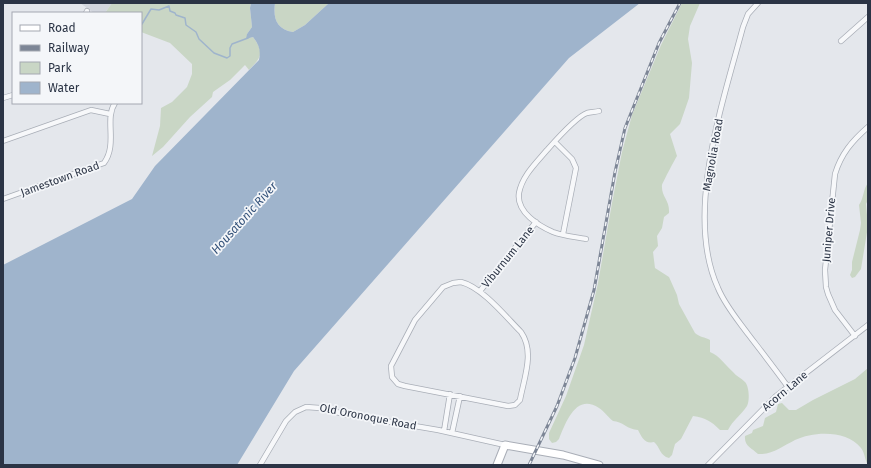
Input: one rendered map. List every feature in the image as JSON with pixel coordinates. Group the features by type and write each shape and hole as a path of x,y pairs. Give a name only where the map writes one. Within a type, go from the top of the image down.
{"street":[{"name":"Magnolia Road","path":"758,3 748,14 743,27 714,136 707,181 705,235 711,268 722,298 788,387"},
{"path":"840,41 868,17"},
{"name":"Jamestown Road","path":"3,199 104,163 112,140 110,114 115,104"},
{"path":"3,141 91,110 110,114"},
{"path":"586,238 554,232 536,222 521,206 519,194 528,172 555,142 582,116 599,111"},
{"name":"Juniper Drive","path":"855,336 841,319 831,302 826,287 825,270 833,182 837,167 847,148 868,127"},
{"path":"555,142 572,159 576,168 563,234"},
{"name":"Viburnum Lane","path":"480,291 536,222"},
{"path":"461,282 471,285 480,291 521,332 526,340 528,358 520,400 515,405 508,406 398,384 392,377 391,366 415,320 442,287 461,282"},
{"name":"Acorn Lane","path":"708,465 771,401 868,325"},
{"path":"444,431 450,394"},
{"path":"452,433 460,396"},
{"name":"Old Oronoque Road","path":"260,465 286,421 295,412 306,407 320,408 364,418 444,431 504,445"},
{"path":"498,465 504,445 563,456 599,465"}],"shaded area":[{"path":"80,3 112,3 106,12 93,12"}],"green space":[{"path":"112,3 251,3 250,8 252,27 247,34 249,38 253,37 257,42 260,51 259,58 249,70 245,65 230,80 213,92 212,97 190,117 163,147 152,156 160,126 161,108 172,102 187,87 192,74 192,64 170,43 142,32 142,12 106,12"},
{"path":"275,3 329,3 305,25 293,32 287,31 277,22 275,18"},
{"path":"682,3 700,3 690,26 688,39 692,63 689,98 680,124 670,134 677,156 662,185 669,213 664,217 662,228 657,236 658,246 653,252 655,268 669,277 677,295 679,304 695,333 710,340 710,352 720,358 746,384 749,393 749,400 745,409 732,423 728,430 720,430 708,420 693,416 681,439 675,444 672,455 669,458 662,453 654,442 644,440 638,430 631,429 619,422 613,421 601,409 591,404 584,404 573,412 559,439 552,443 549,439 549,433 566,396 584,345 598,283 622,152 632,115 661,45"},
{"path":"868,183 868,200 866,204 868,226 861,269 855,277 852,278 850,275 852,270 852,262 861,223 859,205"},
{"path":"868,368 868,465 861,448 855,442 839,435 821,434 803,437 773,452 763,454 758,454 747,445 745,436 752,433 753,430 763,426 765,418 776,412 778,404 782,403 789,410 796,410 855,379"}],"water":[{"name":"Housatonic River","path":"251,3 275,3 275,18 277,22 287,31 293,32 305,25 329,3 640,3 569,58 294,371 237,465 3,465 3,265 132,199 155,166 259,60 260,50 257,43 253,37 246,39 247,34 252,27 250,8"}],"waterway":[{"path":"142,24 151,9 159,10 169,6 170,11 185,18 186,25 196,32 199,39 214,53 227,58 230,56 230,48 232,44 248,38"}],"railway":[{"path":"529,465 557,406 575,358 594,290 615,172 625,128 659,43 680,3"}]}
